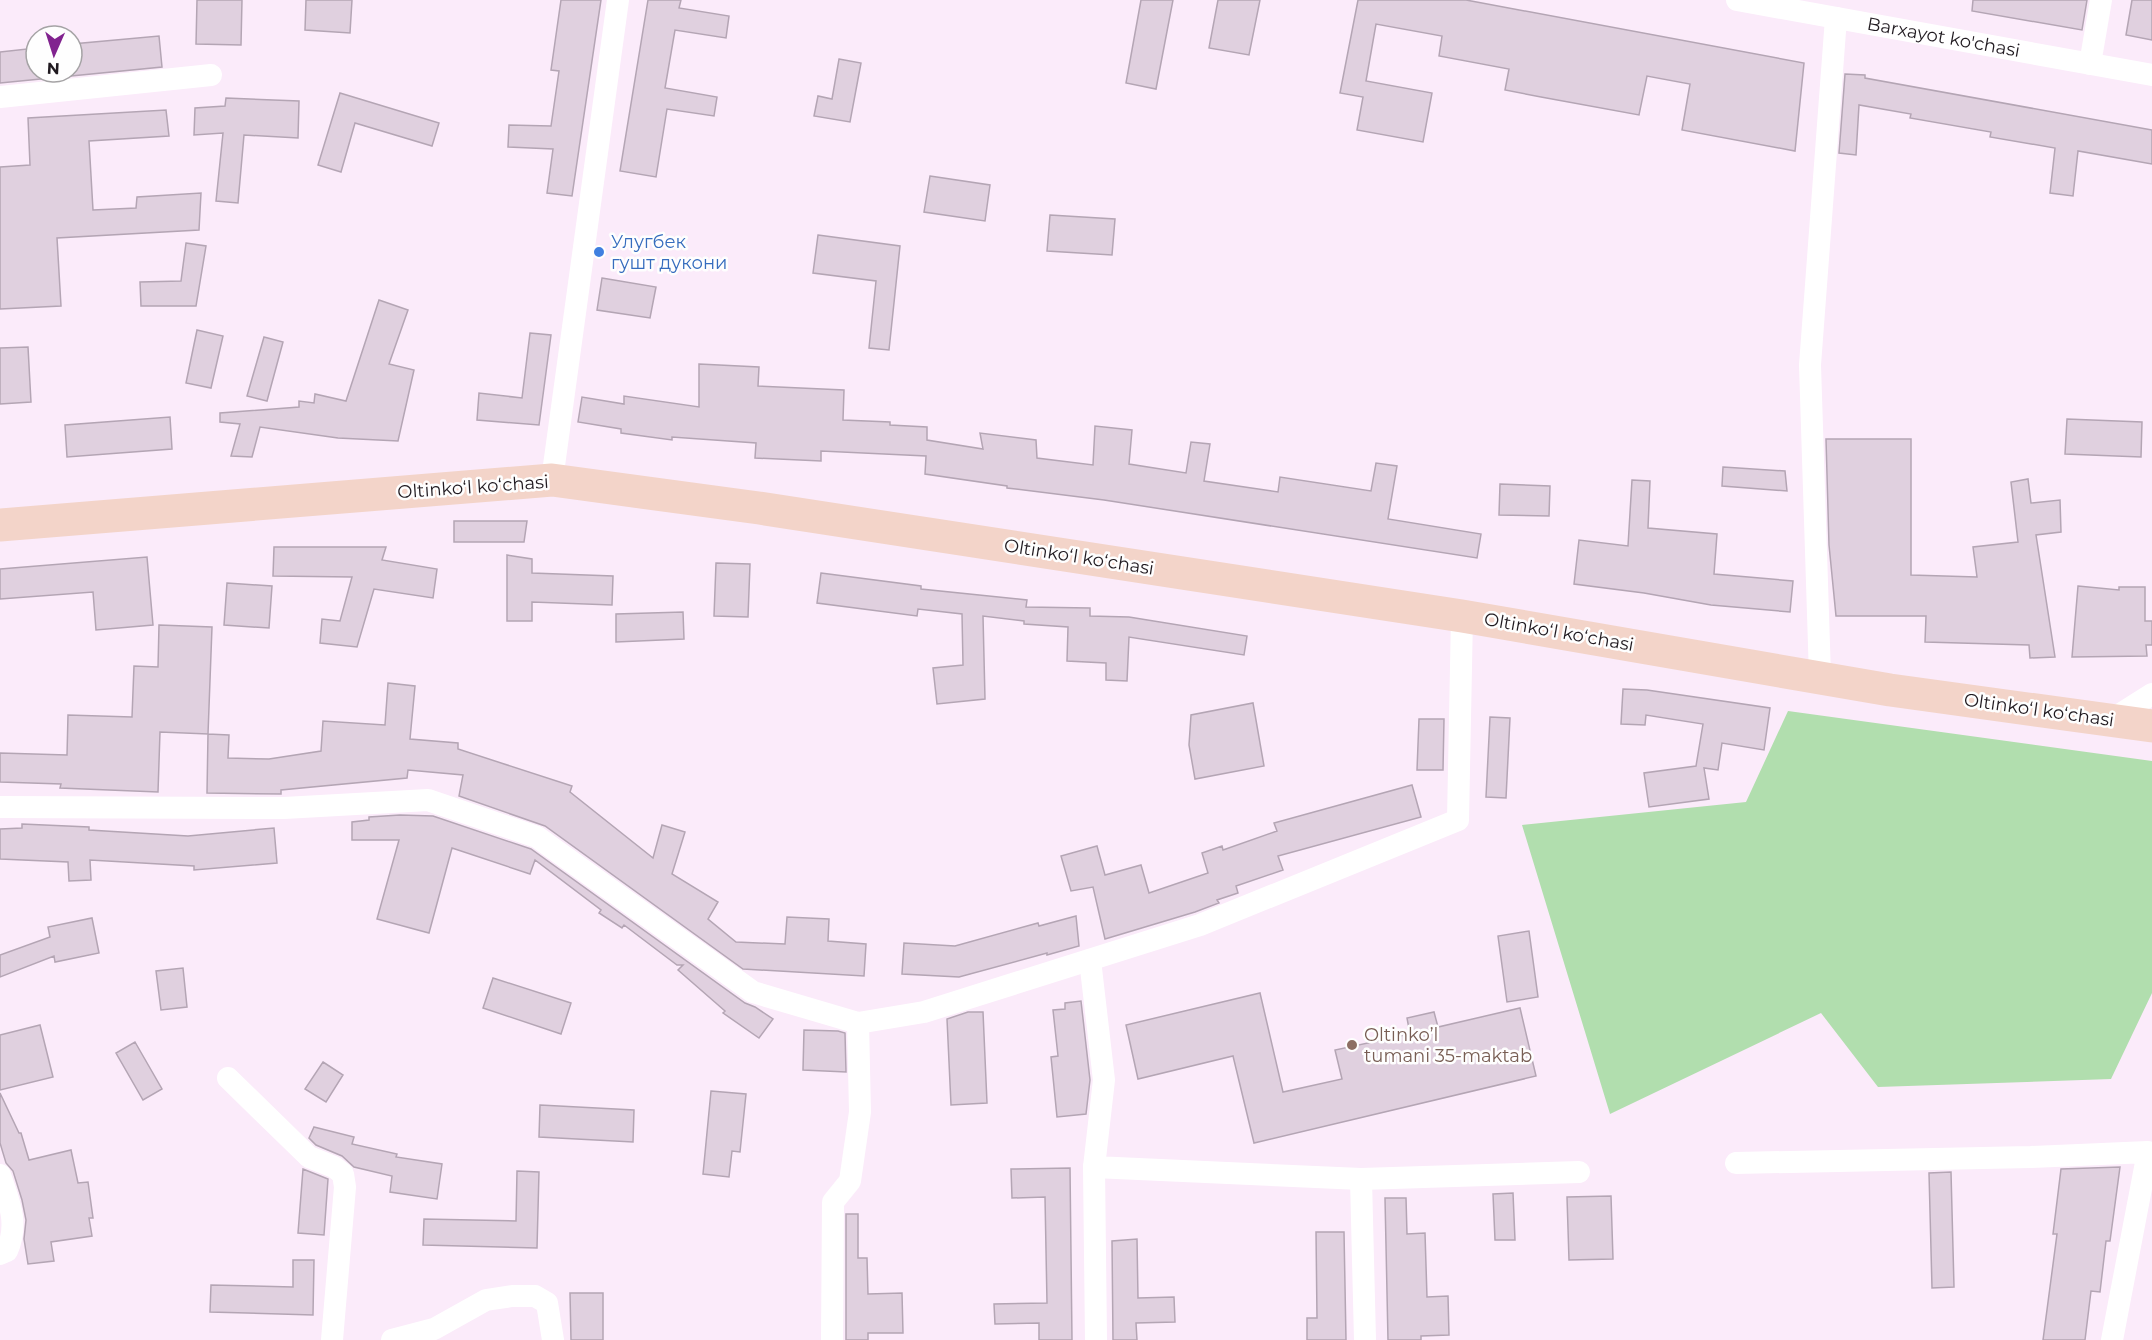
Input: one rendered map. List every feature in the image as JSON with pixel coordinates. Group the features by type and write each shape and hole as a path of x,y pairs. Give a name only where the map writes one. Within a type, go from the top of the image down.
{"main road":[{"name":"Oltinkoʻl koʻchasi","path":"0,525 552,480 759,508 1462,616 1820,676 1890,690 2152,726"}],"street":[{"path":"552,480 618,0"},
{"name":"Barxayot ko'chasi","path":"1737,0 2152,75"},
{"path":"2090,64 2101,0"},
{"path":"1820,676 1810,365 1836,18"},
{"path":"0,97 211,75"},
{"path":"0,807 284,808 428,800 537,837 753,992 858,1023 924,1012 1200,925 1458,820 1462,616"},
{"path":"2111,720 2152,694"},
{"path":"1090,960 1104,1080 1094,1167 1096,1340"},
{"path":"832,1340 833,1202 850,1181 859,1124 858,1023"},
{"path":"228,1078 309,1157 344,1174 345,1187 332,1340"},
{"path":"1737,1163 2031,1157 2150,1152 2112,1340"},
{"path":"1094,1167 1361,1179 1579,1172"},
{"path":"0,1175 13,1217 12,1239 7,1251 0,1254"},
{"path":"1361,1179 1365,1340"},
{"path":"392,1340 434,1329 486,1300 512,1296 535,1296 547,1303 553,1340"}],"green space":[{"path":"1788,711 2152,761 2152,993 2111,1079 1878,1087 1821,1013 1610,1114 1522,825 1746,802"}],"building":[{"path":"197,0 242,0 241,45 196,44"},
{"path":"306,0 352,0 350,33 305,30"},
{"path":"561,0 601,0 572,196 547,193 553,149 508,147 509,125 551,126 559,71 551,70"},
{"path":"648,0 681,0 679,8 729,16 726,38 675,30 665,88 717,97 714,116 667,109 656,177 620,171"},
{"path":"1141,0 1173,0 1156,89 1126,83"},
{"path":"1218,0 1260,0 1249,55 1209,48"},
{"path":"1358,0 1466,0 1804,63 1795,151 1682,130 1690,84 1647,76 1639,115 1541,97 1505,90 1509,69 1439,56 1442,36 1376,24 1366,81 1432,93 1423,142 1357,130 1363,97 1340,93"},
{"path":"1973,0 2087,0 2082,30 1972,11"},
{"path":"2132,0 2152,0 2152,40 2126,35"},
{"path":"159,36 162,67 84,75 84,43"},
{"path":"24,49 24,81 0,83 0,52"},
{"path":"839,59 861,63 850,122 814,116 818,96 832,99"},
{"path":"1845,74 1865,75 1865,78 2152,130 2152,164 2078,151 2073,196 2050,193 2055,148 1990,137 1991,132 1910,118 1911,114 1859,105 1856,155 1839,153"},
{"path":"340,93 439,123 432,146 355,123 341,172 318,165"},
{"path":"226,98 299,101 298,138 244,135 238,203 216,201 223,133 194,135 195,108 225,106"},
{"path":"166,110 169,136 89,141 93,210 136,208 137,197 201,193 199,230 57,238 61,306 0,309 0,167 30,165 28,118"},
{"path":"930,176 990,185 985,221 924,212"},
{"path":"1050,215 1115,219 1112,255 1047,251"},
{"path":"818,235 900,246 889,350 869,348 876,281 813,273"},
{"path":"186,243 206,246 196,306 141,306 140,282 181,281"},
{"path":"602,278 656,287 650,318 597,310"},
{"path":"379,300 408,310 389,364 414,370 398,441 338,438 260,427 252,457 231,456 240,424 220,422 220,413 299,407 299,401 314,403 315,394 346,401"},
{"path":"197,330 223,336 211,388 186,383"},
{"path":"530,333 551,335 539,425 477,420 479,393 522,398"},
{"path":"264,337 283,342 267,401 247,396"},
{"path":"28,347 31,402 0,404 0,348"},
{"path":"699,364 759,367 758,386 844,390 843,420 890,422 890,425 927,427 927,440 983,449 980,433 1036,440 1037,458 1093,465 1095,426 1132,430 1129,464 1186,473 1191,442 1210,444 1204,481 1278,492 1280,477 1371,491 1376,463 1397,466 1388,519 1481,534 1477,558 925,474 926,456 821,451 821,461 755,458 756,443 672,437 672,440 621,433 621,429 578,422 582,397 624,404 624,396 699,407"},
{"path":"170,417 172,449 67,457 65,425"},
{"path":"2067,419 2142,422 2141,457 2065,454"},
{"path":"1826,439 1911,439 1911,575 1977,577 1973,547 2018,542 2011,482 2028,479 2031,503 2060,500 2061,532 2036,535 2055,657 2030,658 2029,645 1925,642 1926,616 1836,616 1829,545"},
{"path":"1723,467 1785,471 1787,491 1722,486"},
{"path":"1632,480 1650,481 1648,528 1717,534 1714,574 1793,581 1790,612 1711,605 1574,584 1579,540 1628,546"},
{"path":"1500,484 1550,486 1549,516 1499,515"},
{"path":"454,521 527,521 524,542 454,542"},
{"path":"274,547 386,547 382,560 437,569 433,598 374,589 357,647 320,643 322,619 340,621 352,577 273,576"},
{"path":"507,555 532,559 532,573 613,576 612,605 532,602 532,621 507,621"},
{"path":"147,557 153,625 96,630 93,592 0,599 0,569"},
{"path":"716,563 750,564 748,617 714,616"},
{"path":"821,573 921,586 921,589 1027,600 1026,607 1090,608 1090,616 1129,617 1247,636 1244,655 1129,637 1127,681 1106,680 1106,663 1067,661 1068,627 1024,624 1024,621 983,616 985,699 937,704 933,668 963,665 962,614 918,609 917,616 817,603"},
{"path":"227,583 272,586 269,628 224,625"},
{"path":"2078,586 2119,590 2119,587 2145,587 2145,621 2152,621 2152,645 2146,645 2147,656 2072,657"},
{"path":"683,612 684,639 616,642 616,614"},
{"path":"159,625 212,627 208,734 160,732 158,792 60,788 61,784 0,782 0,753 67,755 68,715 132,717 134,666 158,667"},
{"path":"388,683 415,686 410,739 458,743 458,749 572,786 570,792 653,858 662,825 685,832 672,874 718,902 708,919 736,942 785,944 787,917 829,919 828,941 866,944 864,976 743,969 545,826 459,796 463,775 408,770 407,778 281,790 281,794 207,793 208,734 229,735 228,758 269,759 321,751 323,721 385,725"},
{"path":"1623,689 1647,690 1770,708 1764,750 1722,743 1718,770 1704,768 1709,799 1649,807 1644,773 1696,766 1703,724 1646,715 1645,725 1621,724"},
{"path":"1253,703 1264,766 1195,779 1189,745 1191,715"},
{"path":"1490,717 1510,718 1506,798 1486,797"},
{"path":"1419,719 1444,719 1443,770 1417,770"},
{"path":"1412,785 1421,817 1278,856 1283,870 1236,886 1238,893 1217,900 1219,903 1105,939 1093,887 1071,891 1061,856 1097,846 1105,875 1141,865 1149,893 1208,873 1202,853 1222,846 1223,850 1277,831 1274,823"},
{"path":"433,816 531,849 745,1003 773,1019 759,1038 723,1013 725,1011 678,970 683,965 677,965 624,925 622,928 599,913 601,910 535,860 530,874 452,848 429,933 377,919 399,840 352,840 352,822 369,820 369,817"},
{"path":"22,824 89,827 89,830 188,836 274,828 277,863 194,870 194,866 90,860 91,880 69,881 68,862 0,859 0,829 22,828"},
{"path":"1076,916 1079,946 959,977 902,974 904,943 955,946 1038,923 1039,926"},
{"path":"92,918 99,953 55,962 54,956 0,977 0,955 50,937 48,927"},
{"path":"1529,931 1538,997 1507,1002 1498,936"},
{"path":"183,968 187,1007 161,1010 156,971"},
{"path":"493,978 571,1003 561,1034 483,1008"},
{"path":"1260,993 1283,1092 1342,1079 1335,1050 1410,1034 1407,1018 1434,1012 1438,1027 1520,1008 1536,1076 1254,1143 1233,1056 1138,1079 1126,1025"},
{"path":"1081,1001 1090,1080 1086,1114 1057,1117 1051,1057 1058,1056 1053,1010 1065,1009 1065,1003"},
{"path":"968,1012 983,1012 987,1103 951,1105 947,1019"},
{"path":"40,1025 53,1077 0,1090 0,1035"},
{"path":"804,1030 845,1033 846,1072 803,1070"},
{"path":"135,1042 162,1089 143,1100 116,1053"},
{"path":"323,1062 343,1075 326,1102 305,1089"},
{"path":"711,1091 746,1094 740,1152 732,1151 729,1177 703,1174"},
{"path":"0,1093 21,1133 29,1160 71,1150 78,1183 88,1182 93,1218 89,1218 92,1236 51,1242 54,1261 28,1264 24,1239 26,1220 22,1200 13,1171 6,1163 0,1143"},
{"path":"540,1105 634,1110 633,1142 539,1137"},
{"path":"314,1127 354,1137 352,1144 397,1154 396,1157 442,1164 437,1199 390,1192 392,1176 354,1167 342,1156 316,1145 309,1138"},
{"path":"2120,1167 2110,1241 2106,1241 2100,1292 2091,1291 2085,1340 2043,1340 2057,1234 2053,1234 2061,1169"},
{"path":"1070,1168 1072,1340 1039,1340 1039,1323 995,1324 994,1304 1047,1303 1045,1197 1012,1198 1011,1169"},
{"path":"303,1169 328,1179 324,1235 298,1233"},
{"path":"517,1171 539,1172 537,1248 423,1245 424,1219 516,1221"},
{"path":"1951,1172 1954,1287 1932,1288 1929,1173"},
{"path":"1513,1193 1515,1240 1495,1240 1493,1194"},
{"path":"1611,1196 1613,1259 1569,1260 1567,1197"},
{"path":"1385,1198 1406,1198 1407,1234 1425,1233 1427,1297 1448,1296 1449,1335 1421,1336 1421,1340 1388,1340"},
{"path":"846,1214 858,1214 858,1258 867,1258 868,1294 902,1293 903,1333 868,1333 868,1340 846,1340"},
{"path":"1316,1232 1344,1232 1346,1340 1307,1340 1307,1318 1317,1318"},
{"path":"1137,1239 1138,1298 1174,1297 1175,1322 1136,1323 1137,1340 1113,1340 1112,1241"},
{"path":"293,1260 314,1260 313,1315 210,1312 211,1285 293,1287"},
{"path":"570,1293 603,1293 603,1340 571,1340"}],"place":[{"name":"Улугбек гушт дукони","path":"599,252"},
{"name":"Oltinko’l tumani 35-maktab","path":"1352,1045"}]}
